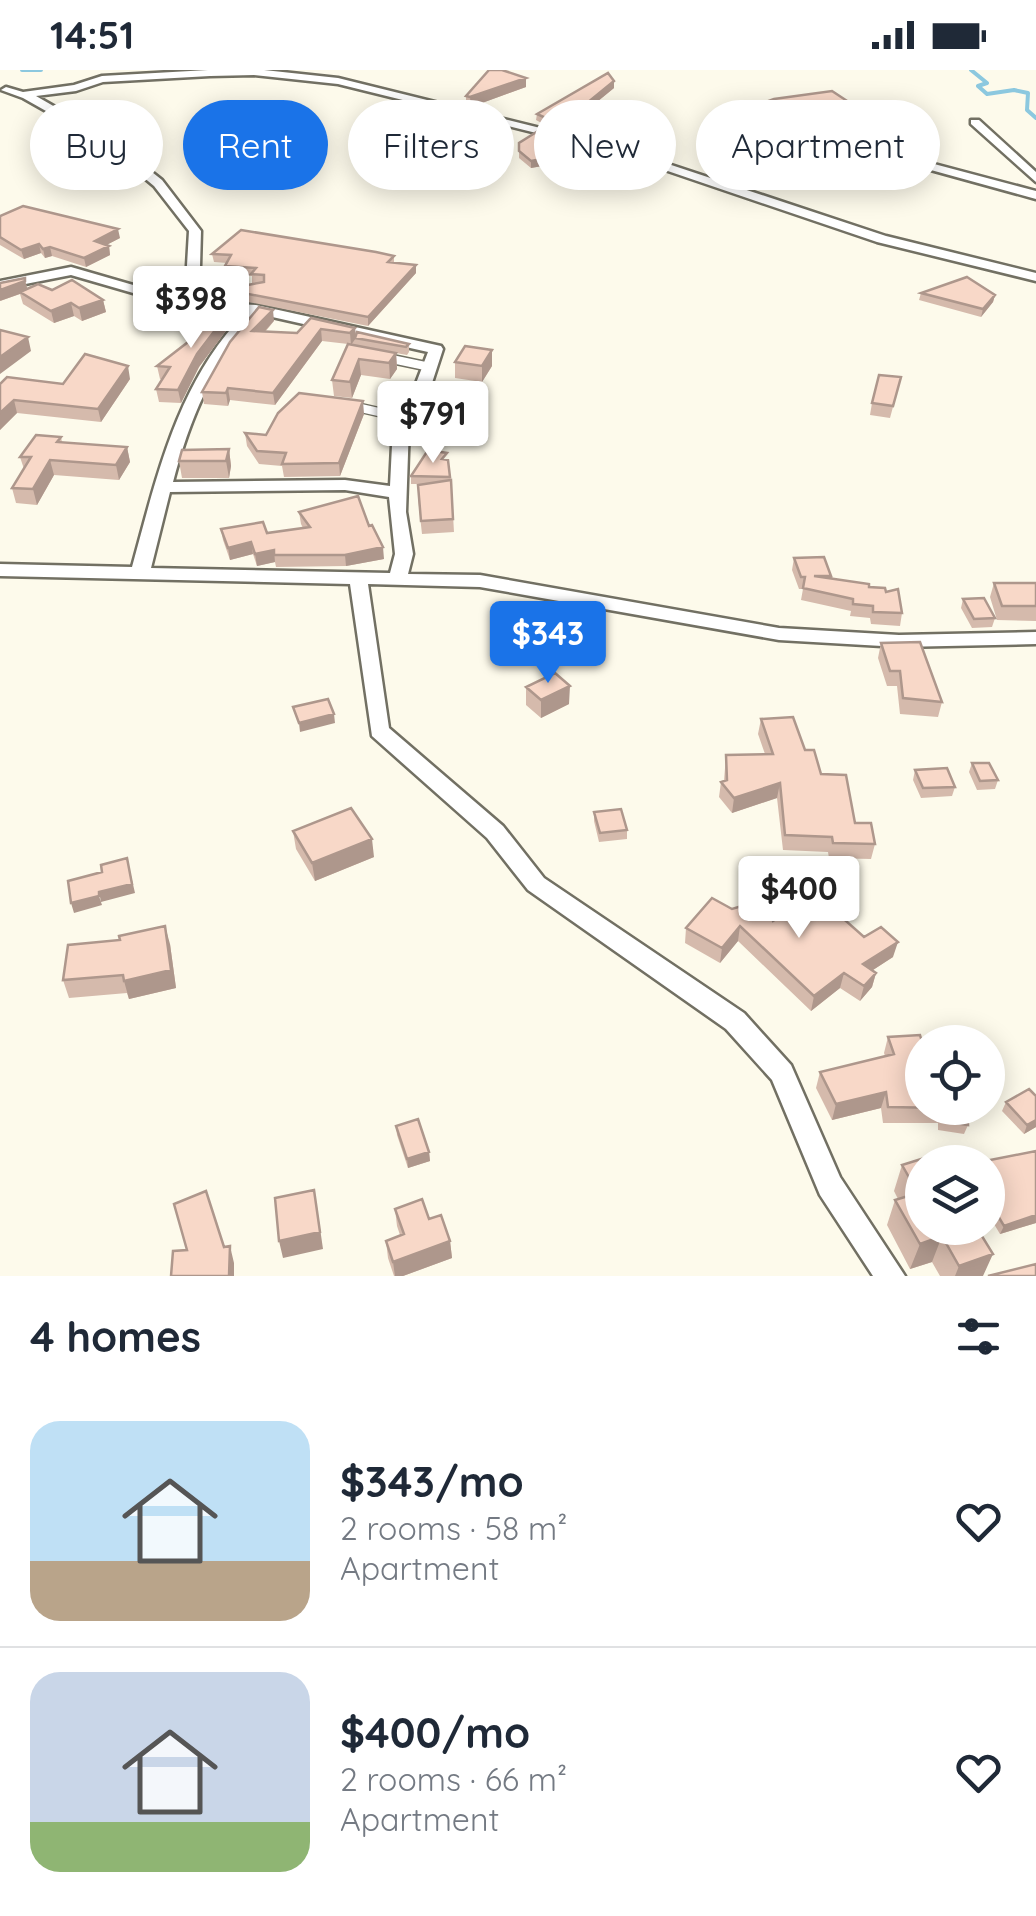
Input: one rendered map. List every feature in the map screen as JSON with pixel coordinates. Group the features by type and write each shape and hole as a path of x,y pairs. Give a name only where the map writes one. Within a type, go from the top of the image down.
{"street":[{"path":"22,95 76,88 102,79 210,73 254,72 338,81 612,149 882,239 1036,277"},
{"path":"6,90 104,140 158,182 194,231 192,306"},
{"path":"975,122 1036,178"},
{"path":"940,170 1036,196"},
{"path":"0,286 71,271 192,306 256,309 436,350 400,425 397,512 404,554 398,578"},
{"path":"140,574 182,426 214,354 230,332 256,309"},
{"path":"163,486 345,485 399,493"},
{"path":"0,570 480,582 779,634 898,640 1036,638"},
{"path":"358,576 379,730 495,832 536,884 735,1021 782,1072 830,1186 890,1276"}],"lane":[{"path":"382,358 430,366"},
{"path":"335,404 405,418"}],"building":[{"path":"489,70 502,70 526,78 466,96"},
{"path":"608,73 614,81 591,100 561,100"},
{"path":"832,91 846,100 771,100"},
{"path":"534,134 534,160 519,151 519,143"},
{"path":"23,206 118,229 95,241 109,246 84,258 50,247 43,249 39,244 21,250 0,237 0,216"},
{"path":"241,230 376,252 394,256 388,262 416,265 368,317 238,292 242,286 264,282 264,275 251,274 256,268 225,266 231,255 212,254"},
{"path":"967,277 995,295 983,309 921,293"},
{"path":"72,280 103,300 79,308 71,303 51,311 20,292 38,284 52,290"},
{"path":"25,281 0,290 0,283"},
{"path":"223,303 235,304 197,354 178,390 156,389 170,367 157,366 188,342"},
{"path":"259,307 273,310 252,331 297,333 311,318 355,328 350,333 321,329 273,393 228,388 226,393 202,392 230,342"},
{"path":"0,330 28,337 0,357"},
{"path":"357,332 409,344 406,347 355,338"},
{"path":"348,344 396,353 389,363 359,359 350,382 332,380"},
{"path":"465,346 492,350 482,366 455,362"},
{"path":"85,354 128,366 98,409 14,400 0,413 0,384 7,377 63,384"},
{"path":"879,375 901,377 893,406 872,403"},
{"path":"299,393 363,401 339,463 282,464 286,453 257,451 245,433 266,435 278,413"},
{"path":"36,435 61,437 57,442 127,447 116,465 50,460 33,489 12,488 31,457 20,457"},
{"path":"229,449 226,461 179,461 182,450"},
{"path":"428,450 447,453 442,459 448,460 450,477 411,476"},
{"path":"451,480 453,519 421,521 418,485"},
{"path":"358,496 369,526 372,525 383,547 345,555 274,555 274,550 255,554 251,542 228,548 221,529 263,522 267,533 310,527 299,512"},
{"path":"824,557 831,576 814,576 869,584 885,588 886,592 898,589 902,613 873,612 873,606 853,604 853,599 803,588 805,577 801,577 794,558"},
{"path":"994,583 1036,583 1036,606 1002,606"},
{"path":"984,598 995,618 974,619 963,599"},
{"path":"920,642 942,702 903,698 900,671 890,671 881,643"},
{"path":"555,673 570,686 541,700 526,687"},
{"path":"328,699 334,714 299,723 293,707"},
{"path":"793,717 805,750 814,750 821,774 846,775 855,823 871,823 875,844 833,843 832,837 785,835 780,783 734,798 721,782 727,780 726,755 773,754 761,719"},
{"path":"972,763 989,763 998,780 980,781"},
{"path":"947,768 955,787 923,788 915,770"},
{"path":"351,808 372,839 312,863 293,831"},
{"path":"621,809 627,830 600,833 594,812"},
{"path":"127,858 132,884 71,903 68,881 102,872 101,865"},
{"path":"712,898 732,909 762,900 773,921 799,904 812,915 828,905 864,937 881,927 898,942 863,964 876,973 864,986 844,973 814,996 740,926 722,948 686,928"},
{"path":"165,926 171,970 124,981 123,975 63,980 68,945 120,940 119,936"},
{"path":"905,1036 905,1108 888,1107 886,1092 836,1104 820,1072 894,1054 888,1037"},
{"path":"1029,1089 1036,1096 1036,1120 1027,1125 1006,1102"},
{"path":"418,1119 429,1152 407,1159 396,1126"},
{"path":"1036,1151 1036,1215 1005,1226 1005,1157"},
{"path":"314,1190 320,1232 279,1241 275,1198"},
{"path":"206,1191 224,1247 230,1246 229,1276 171,1276 173,1251 187,1250 174,1204"},
{"path":"905,1197 905,1218 895,1200"},
{"path":"422,1199 429,1219 441,1215 450,1241 393,1262 386,1241 404,1234 395,1209"},
{"path":"947,1245 987,1245 993,1254 959,1266"},
{"path":"1036,1264 1036,1276 988,1276"}],"waterway":[{"path":"22,70 41,70"},
{"path":"971,70 987,83 978,86 987,94 1014,90 1028,93 1027,110 1036,118"}]}
